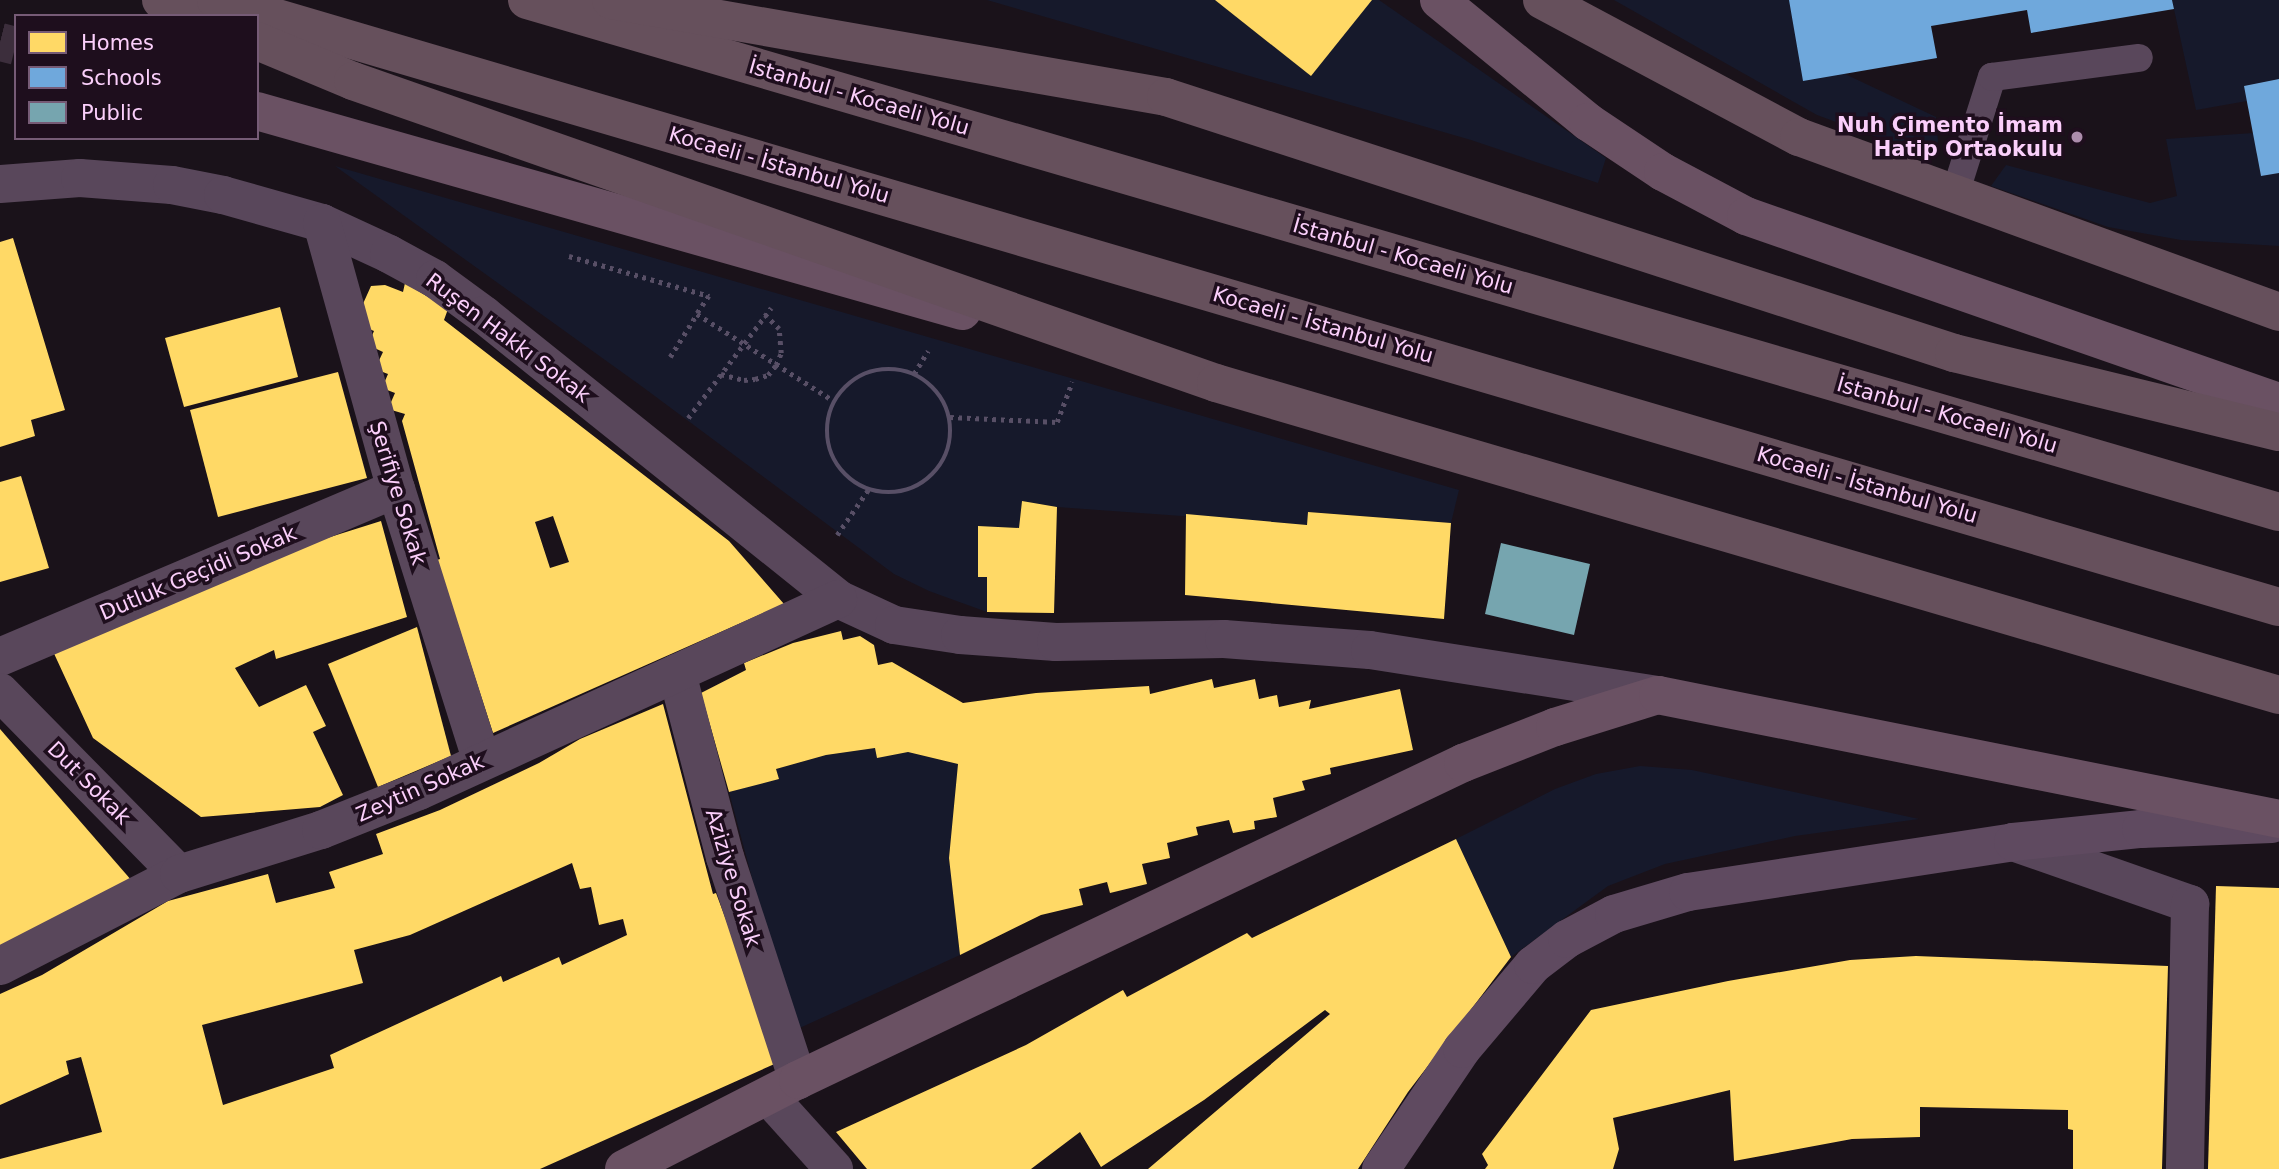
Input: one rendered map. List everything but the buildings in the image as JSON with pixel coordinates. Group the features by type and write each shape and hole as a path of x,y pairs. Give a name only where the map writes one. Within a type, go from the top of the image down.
{"highway":[{"path":"161,0 193,14"},
{"name":"Kocaeli - İstanbul Yolu","path":"216,0 2279,607"},
{"name":"İstanbul - Kocaeli Yolu","path":"527,0 2279,512"},
{"path":"611,0 1166,97 1954,353 2279,432"},
{"path":"1542,0 1799,137 2279,312"},
{"path":"259,42 353,81 1216,383 2279,695"}],"main road":[{"path":"1439,0 1588,122 1663,172 1746,216 2279,402"},
{"path":"259,112 1216,383"},
{"path":"624,1169 783,1089 1464,762 1555,727 1658,695 2279,822"},
{"path":"1381,1169 1462,1049 1533,965 1567,939 1614,914 1688,892 2013,842 2141,830 2279,822"}],"street":[{"name":"Ruşen Hakkı Sokak","path":"0,184 80,178 172,185 223,195 322,223 435,279 838,599 894,625 960,635 1056,642 1224,639 1370,650 1658,695"},
{"name":"Şerifiye Sokak","path":"322,223 396,489 482,761"},
{"name":"Dutluk Geçidi Sokak","path":"0,657 396,489"},
{"name":"Zeytin Sokak","path":"0,966 179,874 321,830 419,791 838,599"},
{"name":"Aziziye Sokak","path":"677,673 783,1089"},
{"name":"Dut Sokak","path":"0,692 179,874"},
{"path":"2013,842 2190,904 2185,1169"},
{"path":"783,1089 834,1169"}],"lane":[{"path":"1955,194 1992,77 2139,58"}],"path":[{"path":"569,256 709,296 670,357"},
{"path":"660,456 773,304"},
{"path":"697,314 834,401"},
{"path":"721,374 732,379 755,379 768,374 776,365 781,353 779,329 765,315"},
{"path":"914,374 931,346"},
{"path":"885,368 914,374 938,391 950,417 950,447 942,465 928,480 911,490 890,494 868,490 850,479 836,464 828,443 827,422 834,401 848,384 866,373 885,368"},
{"path":"950,417 1057,422 1075,376"}],"shaded area":[{"path":"987,0 1379,0 1606,158 1598,183 1471,140"},
{"path":"1614,0 1789,0 1845,74 1936,117 1938,141 1934,158 1817,115"},
{"path":"2172,0 2279,0 2279,79 2244,86 2247,101 2196,110"},
{"path":"2253,133 2261,176 2279,173 2279,246 2181,240 2108,227 1991,186 2006,165 2150,203 2177,196 2166,139"},
{"path":"335,166 1459,490 1451,523 1309,512 1307,525 1057,507 1022,501 1019,528 978,527 978,577 987,577 987,612 929,591 894,574 644,388"},
{"path":"875,748 884,756 908,752 958,764 949,858 960,955 793,1031 729,792 778,779 776,769 826,755"},
{"path":"1640,766 1692,770 1919,819 1795,836 1665,864 1608,886 1511,957 1456,839 1555,789 1596,774"}],"tunnel":[{"path":"0,42 14,46"}],"place":[{"name":"Nuh Çimento İmam Hatip Ortaokulu","path":"2077,137"}]}
